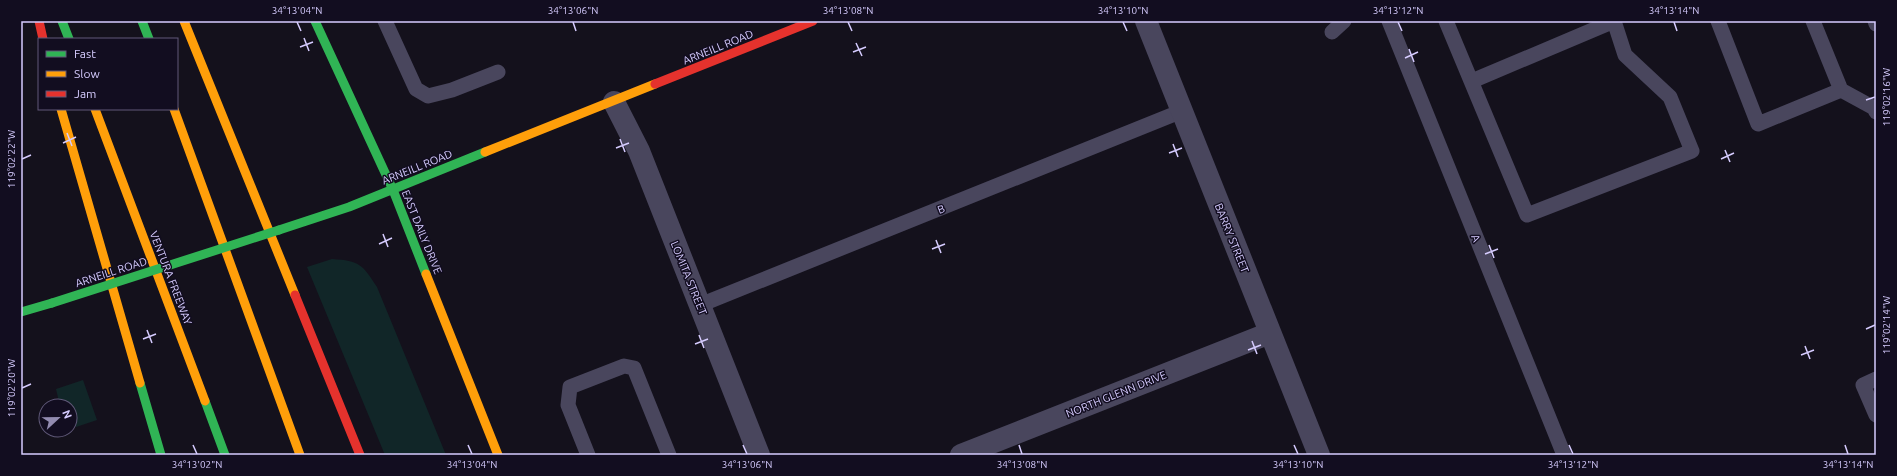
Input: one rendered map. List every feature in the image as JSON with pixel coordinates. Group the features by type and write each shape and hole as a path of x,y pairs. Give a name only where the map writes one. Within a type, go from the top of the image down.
{"main road":[{"path":"39,21 43,38"},
{"path":"62,21 69,38"},
{"path":"142,21 149,38"},
{"path":"184,21 360,455"},
{"name":"EAST DAILY DRIVE","path":"315,21 393,190 498,455"},
{"name":"ARNEILL ROAD","path":"21,312 329,214 614,102 813,21"},
{"path":"61,110 161,455"},
{"name":"VENTURA FREEWAY","path":"95,110 225,455"},
{"path":"174,110 300,455"}],"street":[{"name":"BARRY STREET","path":"1146,21 1319,455"},
{"name":"LOMITA STREET","path":"614,102 639,151 759,455"},
{"name":"NORTH GLENN DRIVE","path":"961,455 1270,333"}],"lane":[{"path":"385,21 416,89 428,96 452,90 498,72"},
{"path":"1332,32 1344,21"},
{"name":"A","path":"1389,21 1564,455"},
{"path":"1446,21 1527,215 1692,151 1670,97 1625,55 1614,21 1472,81"},
{"path":"1718,21 1758,124 1841,90"},
{"path":"1812,21 1841,90 1874,108 1876,112"},
{"name":"B","path":"700,305 1182,111"},
{"path":"588,455 568,405 570,388 624,366 634,368 669,455"},
{"path":"1870,382 1876,415"}],"green space":[{"path":"332,259 349,261 359,265 368,273 377,287 446,455 385,455 307,267"},
{"path":"83,380 97,420 78,426 78,398 58,398 56,389"}],"traffic: fast":[{"path":"62,21 69,38"},
{"path":"142,21 149,38"},
{"path":"315,21 393,190 426,274"},
{"path":"279,230 349,207 485,152"},
{"path":"52,303 279,230"},
{"path":"21,312 52,303"},
{"path":"140,383 161,455"},
{"path":"205,401 225,455"}],"traffic: slow":[{"path":"184,21 295,295"},
{"path":"485,152 655,84"},
{"path":"61,110 140,383"},
{"path":"95,110 205,401"},
{"path":"174,110 300,455"},
{"path":"426,274 498,455"}],"traffic: jam":[{"path":"39,21 43,38"},
{"path":"655,84 813,21"},
{"path":"295,295 360,455"}]}
